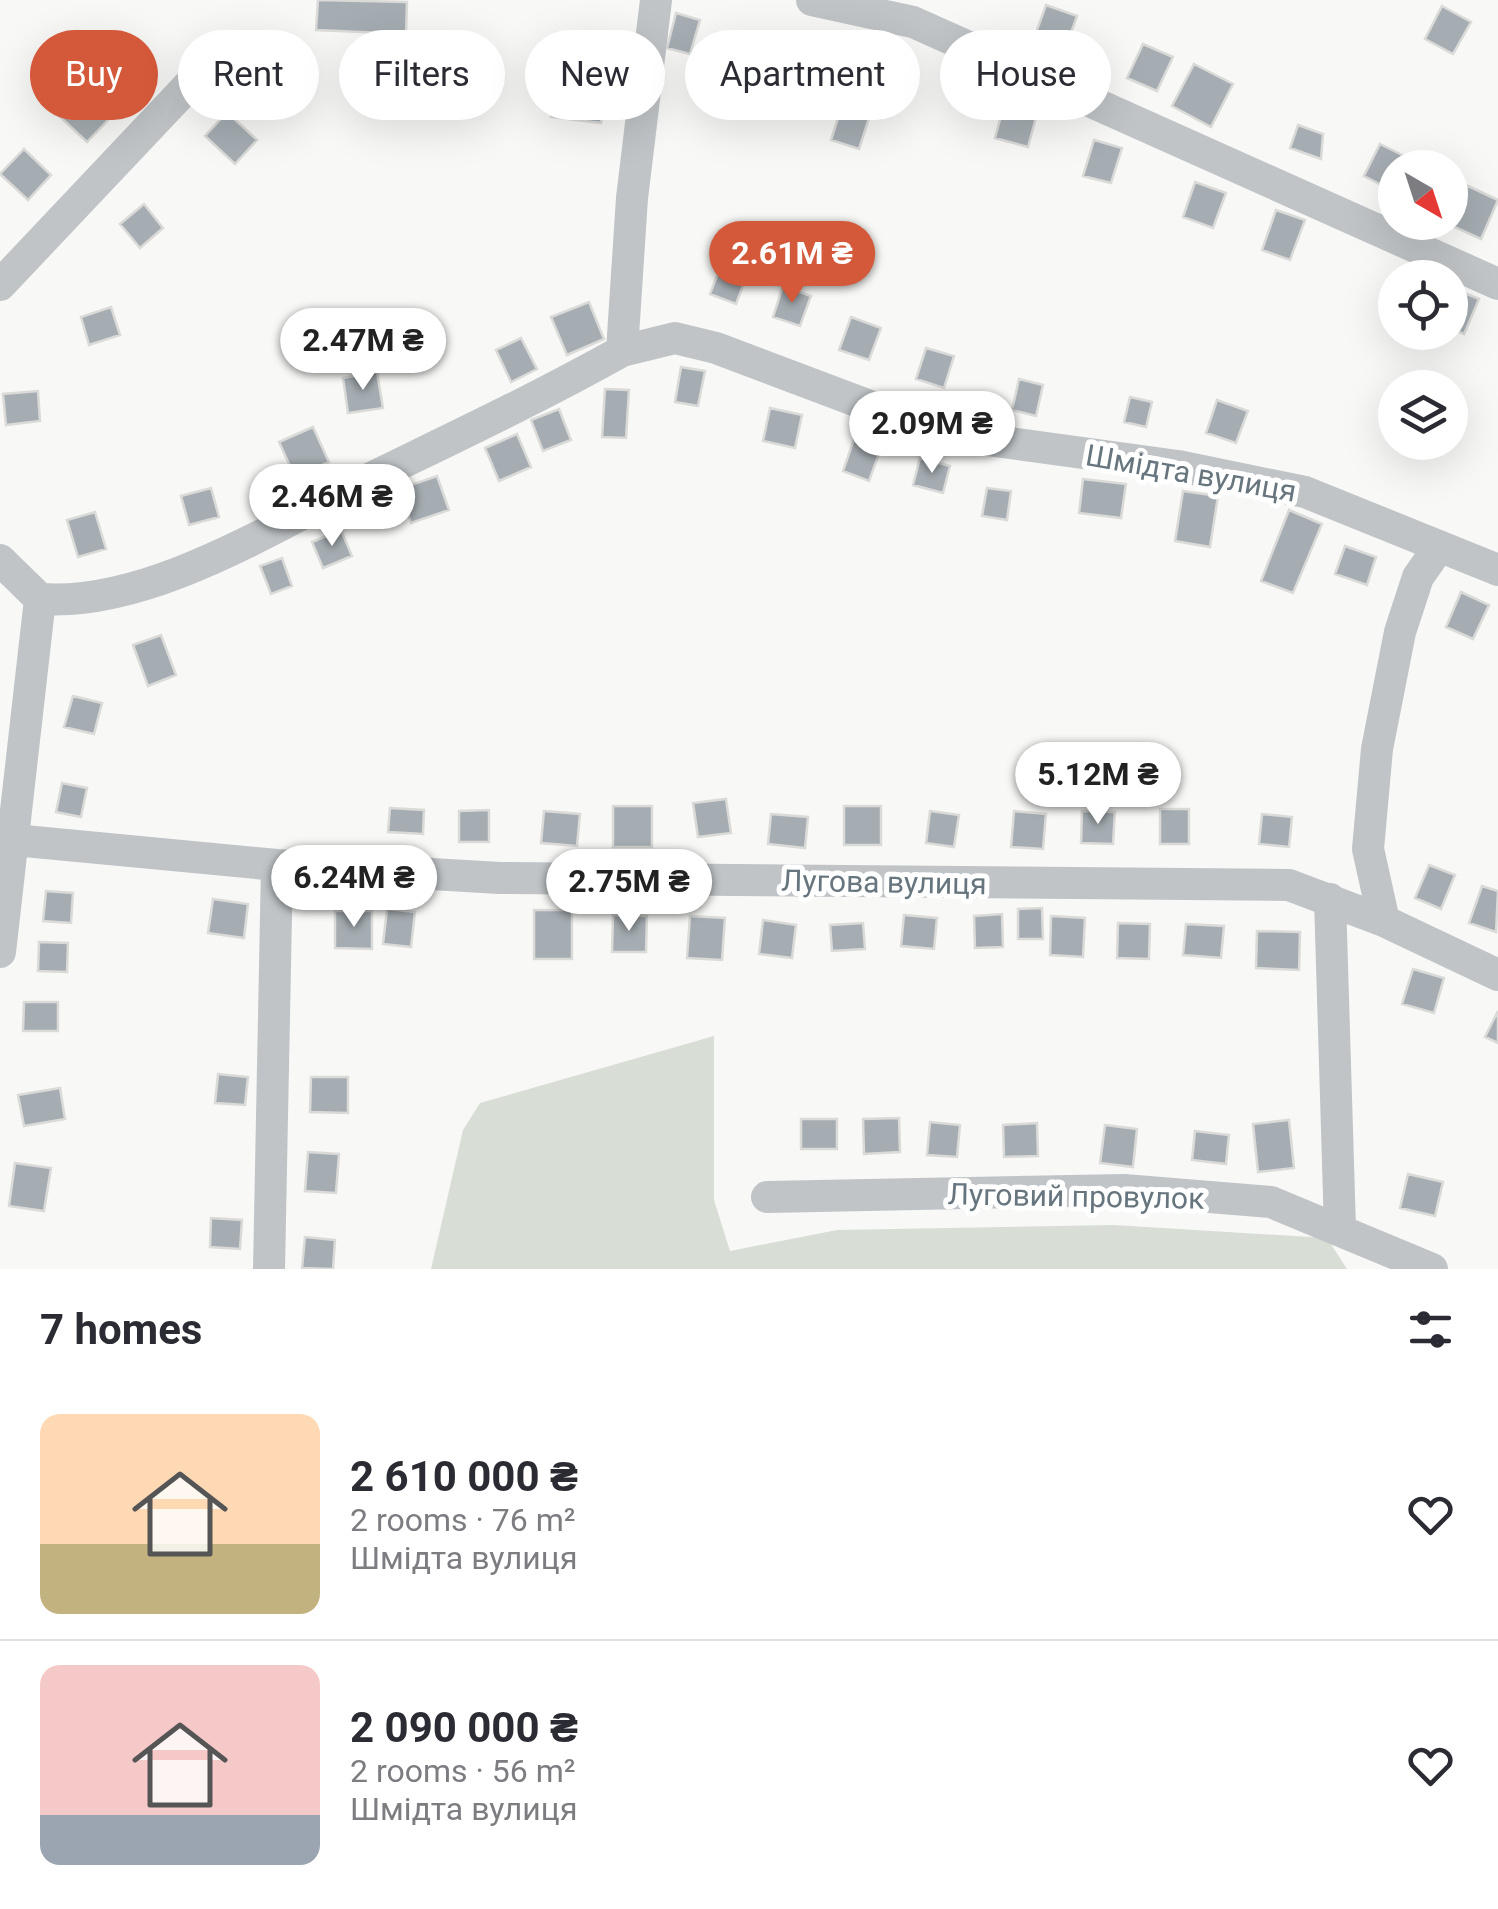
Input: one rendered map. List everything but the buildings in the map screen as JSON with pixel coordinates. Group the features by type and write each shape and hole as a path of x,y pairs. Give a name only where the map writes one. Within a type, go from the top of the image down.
{"street":[{"path":"622,351 632,198 656,0"},
{"path":"812,0 913,22 1498,284"},
{"path":"0,285 178,97"},
{"name":"Шмідта вулиця","path":"40,599 77,602 118,592 209,559 622,351 675,338 716,348 944,434 1178,466 1305,492 1498,570"},
{"path":"1384,922 1368,850 1376,750 1400,632 1418,577 1440,547"},
{"path":"0,560 40,599 0,952"},
{"name":"Лугова вулиця","path":"14,840 276,864 500,878 1289,885 1384,922 1498,975"},
{"path":"269,1269 276,864"},
{"path":"1330,899 1340,1228"},
{"name":"Луговий провулок","path":"767,1197 1124,1190 1272,1202 1432,1269"}],"shaded area":[{"path":"714,1036 714,1200 730,1251 837,1230 1114,1225 1327,1238 1347,1269 431,1269 463,1130 480,1103"}]}
